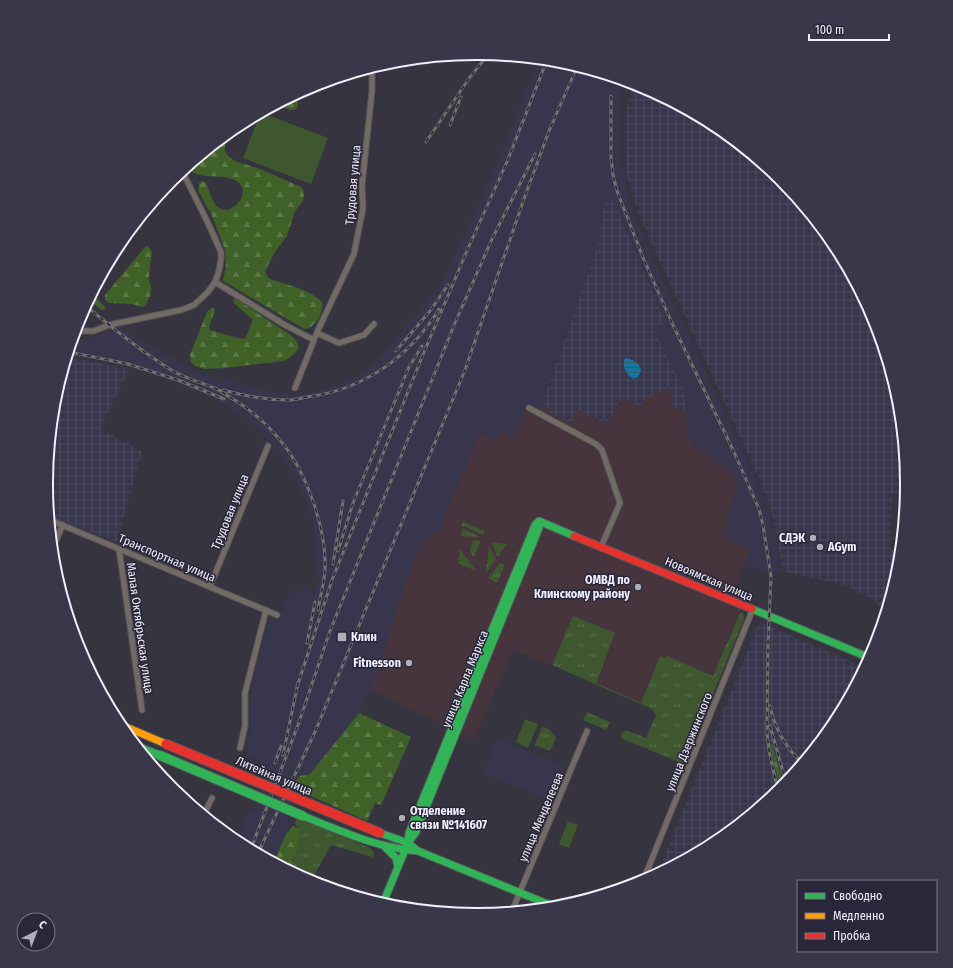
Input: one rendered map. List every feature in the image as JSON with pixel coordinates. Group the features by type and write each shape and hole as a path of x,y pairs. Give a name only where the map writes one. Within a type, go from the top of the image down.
{"main road":[{"name":"Новоямская улица","path":"539,522 864,655"},
{"name":"улица Карла Маркса","path":"407,847 409,832 527,542 535,525 539,522"},
{"name":"улица Карла Маркса","path":"385,897 407,847 416,832 539,528 539,522"},
{"name":"Литейная улица","path":"132,729 394,838 407,847 543,902"},
{"name":"Литейная улица","path":"148,750 296,813 381,846 407,847"},
{"path":"394,838 401,838 409,832"},
{"path":"381,846 395,855 398,859 398,867"}],"street":[{"name":"Трудовая улица","path":"295,388 317,333 354,254 363,208 362,185 372,91 372,74"},
{"path":"82,331 94,331 114,324 172,313 194,305 204,296 215,282 221,259 219,245 185,177"},
{"path":"215,282 285,325 314,340"},
{"path":"317,333 339,343 364,335 374,324"},
{"path":"528,408 596,444 602,450 620,502 601,547"},
{"name":"Трудовая улица","path":"210,586 268,446"},
{"name":"Транспортная улица","path":"55,522 277,615"},
{"path":"57,538 63,525"},
{"name":"Малая Октябрьская улица","path":"119,548 142,710"},
{"path":"240,748 245,726 245,693 266,610"},
{"name":"улица Дзержинского","path":"647,872 752,610"},
{"name":"улица Менделеева","path":"514,906 587,731"},
{"path":"206,810 212,798"}],"shaded area":[{"path":"536,65 586,75 621,86 618,130 621,162 628,195 636,220 765,498 774,530 780,573 743,566 750,550 726,538 729,510 737,492 733,476 710,455 694,446 688,435 684,390 654,329 668,322 663,312 661,313 614,200 605,202 596,250 537,416 526,410 513,435 499,430 495,441 479,434 438,532 433,530 429,538 425,537 420,552 418,551 403,588 379,668 359,713 310,774 300,776 296,782 298,787 295,789 286,813 288,831 276,857 239,834 247,815 254,810 266,774 261,764 247,754 250,733 251,692 269,618 279,620 291,590 301,593 304,588 315,594 319,583 313,521 297,480 275,447 250,422 218,401 179,384 128,366 73,356 75,348 78,340 121,329 198,373 263,390 304,395 337,386 362,374 385,352 442,283 496,166"},
{"path":"631,90 664,104 688,117 734,148 756,166 795,205 829,249 856,297 868,322 886,374 892,401 899,456 900,494 892,493 890,549 895,549 886,594 880,613 876,601 842,584 782,571 771,510 758,476 639,215 626,172 625,119"},
{"path":"614,200 661,312 663,312 668,322 654,329 684,390 686,412 670,405 672,396 668,387 645,399 640,407 622,397 609,422 604,419 602,422 578,410 570,423 550,413 547,406 542,404 596,250 605,202"},
{"path":"72,358 129,369 100,429 142,451 117,542 55,518 53,484 54,456 61,401"},
{"path":"668,387 672,396 670,405 686,412 688,435 694,446 710,455 733,476 737,492 729,510 751,550 732,591 746,598 713,676 667,656 666,658 660,656 641,703 595,683 615,633 573,616 552,665 513,650 474,739 370,689 379,668 403,588 418,551 420,551 425,536 431,536 433,530 438,532 479,434 499,430 513,435 526,409 537,416 542,404 570,423 577,410 601,422 604,419 609,421 622,397 645,399"},
{"path":"759,622 859,665 829,719 795,763 776,783 756,802 712,836 661,865"},
{"path":"497,739 565,766 550,801 483,773"}],"green space":[{"path":"296,101 298,102 298,106 295,110 283,107"},
{"path":"268,115 328,138 311,184 243,158 257,122"},
{"path":"226,143 225,151 228,156 235,161 260,169 303,189 303,201 295,211 287,236 275,252 265,271 270,279 290,285 311,294 322,302 322,310 320,315 312,326 304,329 223,280 226,267 225,250 213,218 198,190 199,183 202,181 206,183 214,203 219,208 224,210 234,207 238,203 243,193 242,188 234,179 199,175 192,171 197,166"},
{"path":"148,246 152,252 149,278 151,289 146,303 143,307 131,304 109,303 105,300 105,295 145,247"},
{"path":"96,298 105,307 104,310 101,310 94,303"},
{"path":"235,298 292,336 299,347 291,357 284,361 204,369 195,366 191,362 190,355 207,312 211,308 214,308 215,310 209,327 210,330 245,339 253,320 234,303 233,300"},
{"path":"463,522 485,531 483,535 461,525"},
{"path":"462,528 480,537 461,536"},
{"path":"473,540 481,541 474,557 470,551"},
{"path":"491,542 507,544 498,557"},
{"path":"489,546 496,559 486,573"},
{"path":"460,549 476,571 458,563"},
{"path":"500,563 505,565 497,583 488,578"},
{"path":"742,612 744,619 684,764 621,737 622,733 626,730 646,738 656,715 652,709 552,665 573,616 615,633 596,683 641,703 660,656 666,658 667,656 713,676 740,613"},
{"path":"587,712 610,722 606,730 583,720"},
{"path":"359,713 411,737 381,805 375,803 367,821 306,794 295,782 300,776 310,774"},
{"path":"525,719 538,724 528,748 516,742"},
{"path":"542,726 550,730 556,738 550,751 535,745"},
{"path":"770,744 772,744 782,777 778,781"},
{"path":"297,818 370,848 373,851 374,856 372,857 331,845 314,875 292,865 299,836 295,823"},
{"path":"568,821 578,825 569,848 559,844"},
{"path":"293,826 300,829 298,846 292,861 292,865 276,857 286,834"}],"water":[{"path":"625,358 631,359 638,364 641,371 638,377 633,379 627,373 624,367"}],"railway":[{"path":"426,142 470,77 484,60"},
{"path":"297,687 332,580 422,357 469,246 507,162 545,66"},
{"path":"260,848 315,732 465,370 525,196 549,131 575,72"},
{"path":"611,96 611,157 617,191 644,260 672,323 734,452 759,509 763,525 771,577 768,643 767,733 769,751 776,783"},
{"path":"450,125 461,97"},
{"path":"253,844 298,725 330,631 455,323 492,239 535,154"},
{"path":"396,351 430,311 448,285"},
{"path":"223,390 255,397 289,400 328,393 347,387 366,379 399,356 414,342 439,309"},
{"path":"91,310 128,340 173,371 218,390 248,409 269,428 289,452 306,483 313,501 322,537 325,555 325,571 318,610"},
{"path":"338,551 353,503 409,367 422,346"},
{"path":"73,353 128,364 178,380 224,399"},
{"path":"333,564 343,501"},
{"path":"307,643 315,602"},
{"path":"283,755 298,683"},
{"path":"770,706 774,722 786,744 798,759"},
{"path":"770,726 784,775"},
{"path":"275,763 281,746"}],"traffic: fast":[{"path":"408,843 409,833 535,525 539,521 574,536"},
{"path":"385,897 408,843 416,832 539,528 538,523"},
{"path":"752,609 864,655"},
{"path":"148,750 159,755"},
{"path":"159,755 303,816"},
{"path":"303,816 374,843 418,851"},
{"path":"380,833 408,843 418,851 543,902"},
{"path":"385,847 396,858 398,867"}],"traffic: slow":[{"path":"132,729 166,744"}],"traffic: jam":[{"path":"574,536 752,609"},
{"path":"166,744 380,833"}],"place":[{"name":"СДЭК","path":"813,538"},
{"name":"AGym","path":"820,547"},
{"name":"ОМВД по Клинскому району","path":"638,587"},
{"name":"Клин","path":"342,637"},
{"name":"Fitnesson","path":"409,663"},
{"name":"Отделение связи №141607","path":"402,818"}]}
